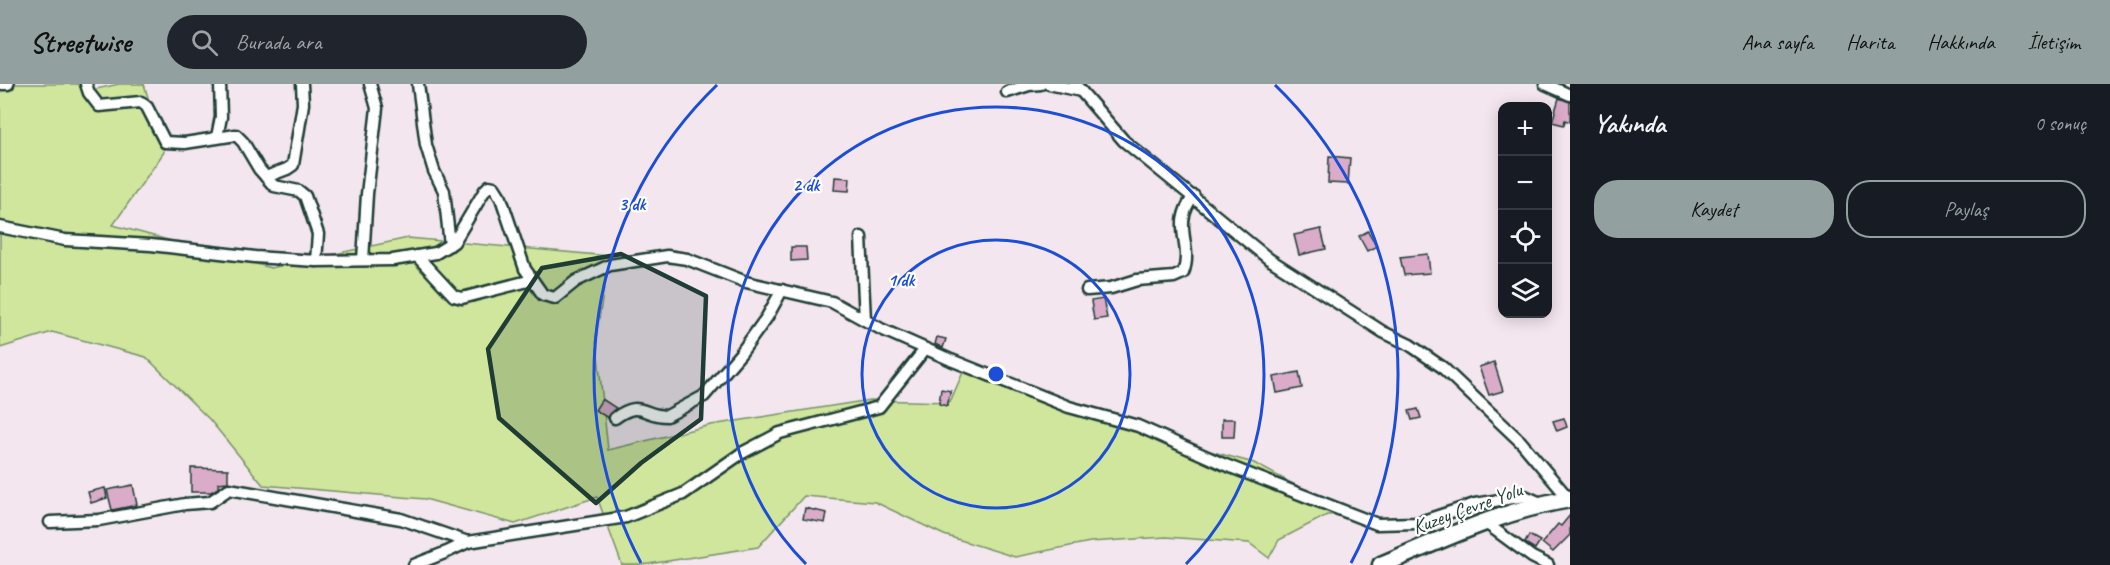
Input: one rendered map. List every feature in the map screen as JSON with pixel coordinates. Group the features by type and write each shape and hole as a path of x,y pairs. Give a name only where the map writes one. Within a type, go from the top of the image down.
{"main road":[{"name":"Kuzey Çevre Yolu","path":"1381,565 1483,521 1570,499"}],"street":[{"path":"0,84 8,84"},
{"path":"86,84 89,93 99,106 137,101 145,104 165,142 184,143 236,135 243,142 259,169 274,186 299,191 305,196 318,234 316,261"},
{"path":"217,137 221,117 220,84"},
{"path":"266,177 293,165 302,115 302,84"},
{"path":"363,260 367,194 377,108 370,84"},
{"path":"418,84 426,145 434,171 444,191 450,245"},
{"path":"1006,92 1041,84"},
{"path":"1049,84 1078,88 1124,141 1194,196 1241,237 1282,268 1383,332 1410,345 1442,367 1521,442 1570,499"},
{"path":"1545,84 1570,96"},
{"path":"0,227 65,240 151,245 255,257 316,261 393,260 436,253 454,242 489,186 494,187 501,198 525,269 543,295 555,298 576,282 610,265 667,256 687,259 746,282 832,302 925,349 1069,407 1138,426 1223,464 1377,524 1417,523 1475,504 1525,496 1544,504"},
{"path":"1087,290 1111,288 1137,280 1174,277 1183,273 1184,210 1194,196"},
{"path":"861,237 865,320"},
{"path":"417,256 453,296 462,298 532,279"},
{"path":"615,418 626,409 634,408 667,416 704,396 741,353 767,317 782,290"},
{"path":"414,565 468,542 626,517 682,494 742,453 780,433 879,407 925,349"},
{"path":"50,522 99,520 185,504 210,502 229,489 401,519 468,542"},
{"path":"1483,521 1548,565"}],"highlighted area":[{"path":"621,254 706,296 701,419 641,463 596,503 499,418 488,349 542,268"}],"green space":[{"path":"0,84 89,84 92,90 119,84 144,84 164,152 113,225 271,268 408,238 609,256 596,337 608,450 711,425 870,400 950,402 964,370 1080,416 1254,463 1349,514 1327,515 1279,540 1269,558 1249,543 1166,537 1090,542 1015,557 944,535 875,502 804,496 758,547 642,565 622,565 597,497 515,524 425,499 263,485 210,420 146,357 52,332 0,348"}],"building":[{"path":"1559,98 1570,102 1570,122 1565,120 1564,125 1552,122"},
{"path":"1329,156 1350,158 1348,184 1328,183"},
{"path":"835,177 850,178 849,191 834,190"},
{"path":"1321,229 1326,249 1299,255 1294,235"},
{"path":"1368,231 1377,246 1367,251 1359,236"},
{"path":"791,247 806,247 807,260 791,261"},
{"path":"1428,254 1430,273 1404,275 1400,257"},
{"path":"1103,299 1107,318 1094,320 1091,301"},
{"path":"937,337 946,339 943,348 935,344"},
{"path":"1494,362 1503,391 1489,395 1479,367"},
{"path":"1299,372 1302,388 1277,393 1274,377"},
{"path":"941,389 951,391 947,406 939,404"},
{"path":"602,399 616,408 608,418 595,410"},
{"path":"1418,409 1421,418 1412,420 1409,411"},
{"path":"1564,418 1567,427 1557,431 1553,421"},
{"path":"1222,419 1235,419 1234,437 1222,437"},
{"path":"191,468 228,469 228,482 218,483 218,488 211,492 191,492"},
{"path":"133,485 137,505 112,510 107,490"},
{"path":"105,488 107,498 91,503 88,492"},
{"path":"805,508 827,513 825,523 803,519"},
{"path":"1570,515 1570,535 1553,552 1542,543 1558,524 1561,526"},
{"path":"1529,535 1540,541 1535,549 1525,543"}]}
